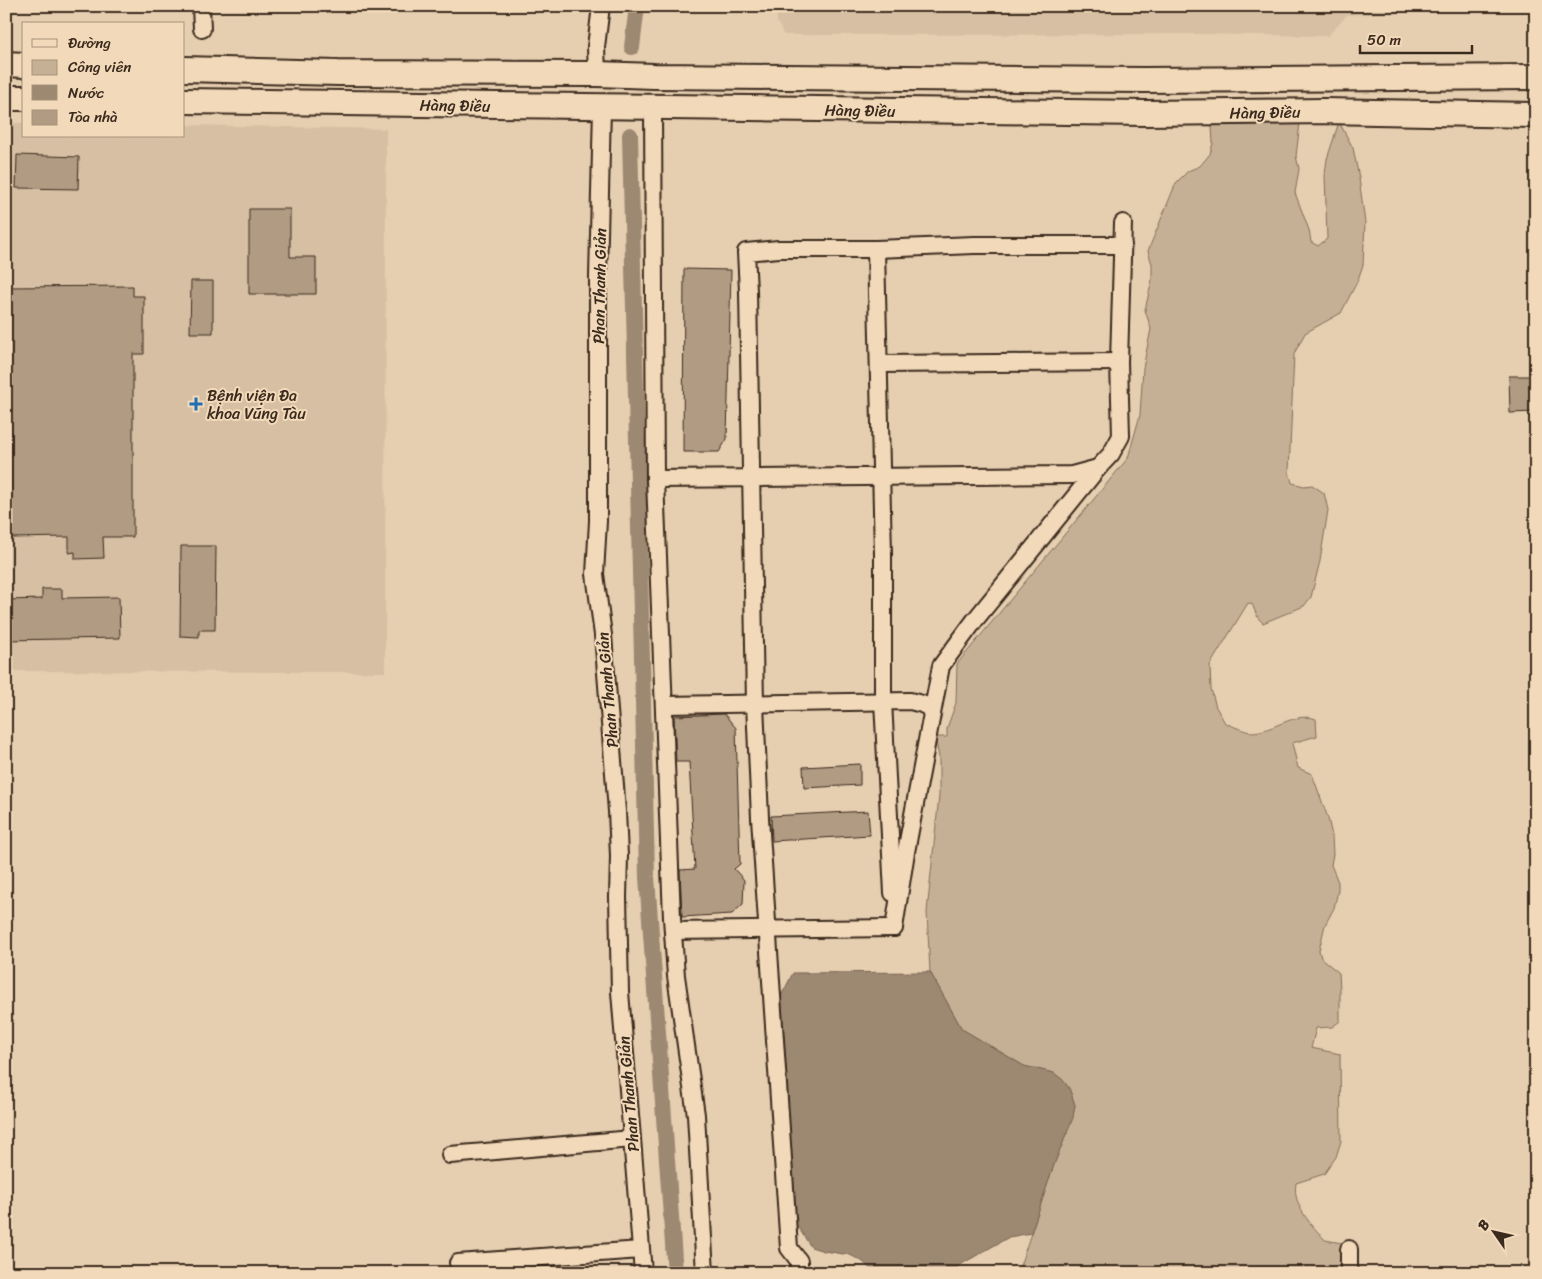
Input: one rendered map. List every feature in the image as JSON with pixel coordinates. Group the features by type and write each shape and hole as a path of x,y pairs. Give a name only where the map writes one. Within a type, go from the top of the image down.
{"main road":[{"path":"6,64 22,64"},
{"name":"Hàng Điều","path":"185,69 338,73 1144,80 1536,77"},
{"path":"338,73 338,103"},
{"path":"1144,80 1145,113"},
{"path":"6,98 22,98"},
{"name":"Hàng Điều","path":"185,101 653,108 1145,113 1324,111 1536,115"}],"street":[{"path":"201,6 202,28"},
{"path":"597,74 596,47 600,6"},
{"name":"Phan Thanh Giản","path":"602,107 598,278 598,521 595,574 603,635 617,811 620,992 643,1273"},
{"path":"653,108 655,478 676,976 696,1115 705,1273"},
{"path":"894,928 932,709 942,666 976,620 1111,454 1121,436 1119,362 1123,223"},
{"path":"799,1273 799,1262 789,1248 760,818 755,704 746,252 778,249 876,249 974,245 1123,245"},
{"path":"876,249 883,554 883,701 894,928"},
{"path":"880,364 1119,362"},
{"path":"655,478 1072,475 1098,468"},
{"path":"664,705 910,701 932,709"},
{"path":"674,931 894,928"},
{"path":"450,1155 632,1139"},
{"path":"1349,1249 1349,1273"},
{"path":"458,1263 641,1250"}],"shaded area":[{"path":"777,6 1536,6 1536,8 1347,15 1328,36 1191,34 784,35 777,22"},
{"name":"Bệnh viện Đa khoa Vũng Tàu","path":"6,123 22,123 22,138 185,138 185,125 386,129 385,672 6,671"}],"green space":[{"path":"1216,119 1283,123 1293,120 1300,123 1296,156 1299,169 1295,193 1309,230 1311,242 1318,246 1327,239 1325,174 1327,159 1339,122 1353,148 1365,223 1363,265 1357,282 1341,313 1305,333 1294,354 1289,472 1292,483 1304,486 1312,485 1324,493 1328,510 1320,561 1311,597 1304,606 1263,623 1258,618 1252,604 1248,603 1210,665 1211,689 1216,707 1225,723 1251,732 1267,729 1300,718 1316,719 1317,736 1292,743 1298,768 1312,774 1328,818 1332,836 1333,854 1331,865 1338,882 1334,908 1325,925 1319,950 1321,958 1339,973 1340,1021 1332,1027 1316,1028 1311,1048 1340,1054 1341,1141 1336,1157 1324,1174 1296,1183 1296,1191 1300,1207 1314,1228 1325,1240 1342,1243 1345,1273 1019,1273 1075,1105 1069,1088 1054,1073 1024,1066 962,1029 930,972 927,912 939,796 939,757 935,737 947,737 947,728 956,703 957,664 1128,458 1140,415 1143,368 1151,329 1145,310 1152,280 1152,264 1148,251 1176,183 1188,171 1200,166 1210,154 1213,143 1212,126"}],"water":[{"path":"930,972 962,1029 1024,1066 1054,1073 1062,1079 1069,1088 1075,1105 1073,1118 1055,1162 1031,1233 1009,1237 960,1265 951,1273 875,1273 862,1261 850,1255 811,1247 794,1221 779,1000 793,973"}],"building":[{"path":"17,155 79,157 78,189 16,188"},
{"path":"249,209 290,209 290,257 316,257 316,294 249,294"},
{"path":"684,269 731,270 727,439 719,452 683,452"},
{"path":"191,281 213,281 213,333 190,333"},
{"path":"133,286 133,296 144,296 144,354 133,354 133,537 103,537 104,558 75,559 75,552 69,553 69,537 12,538 11,426 6,426 6,287"},
{"path":"1509,376 1536,376 1536,412 1510,413"},
{"path":"181,546 216,546 215,630 199,630 199,637 180,636"},
{"path":"42,589 62,589 62,598 119,597 120,638 6,640 6,600 42,599"},
{"path":"724,714 736,728 740,864 734,869 744,880 743,904 732,914 682,917 680,870 695,869 689,762 676,762 674,716"},
{"path":"860,764 860,785 804,788 803,767"},
{"path":"868,811 870,835 772,841 771,816"}],"waterway":[{"path":"632,47 637,6"},
{"path":"630,135 647,877 675,1273"}],"place":[{"name":"Bệnh viện Đa khoa Vũng Tàu","path":"196,404"}]}
